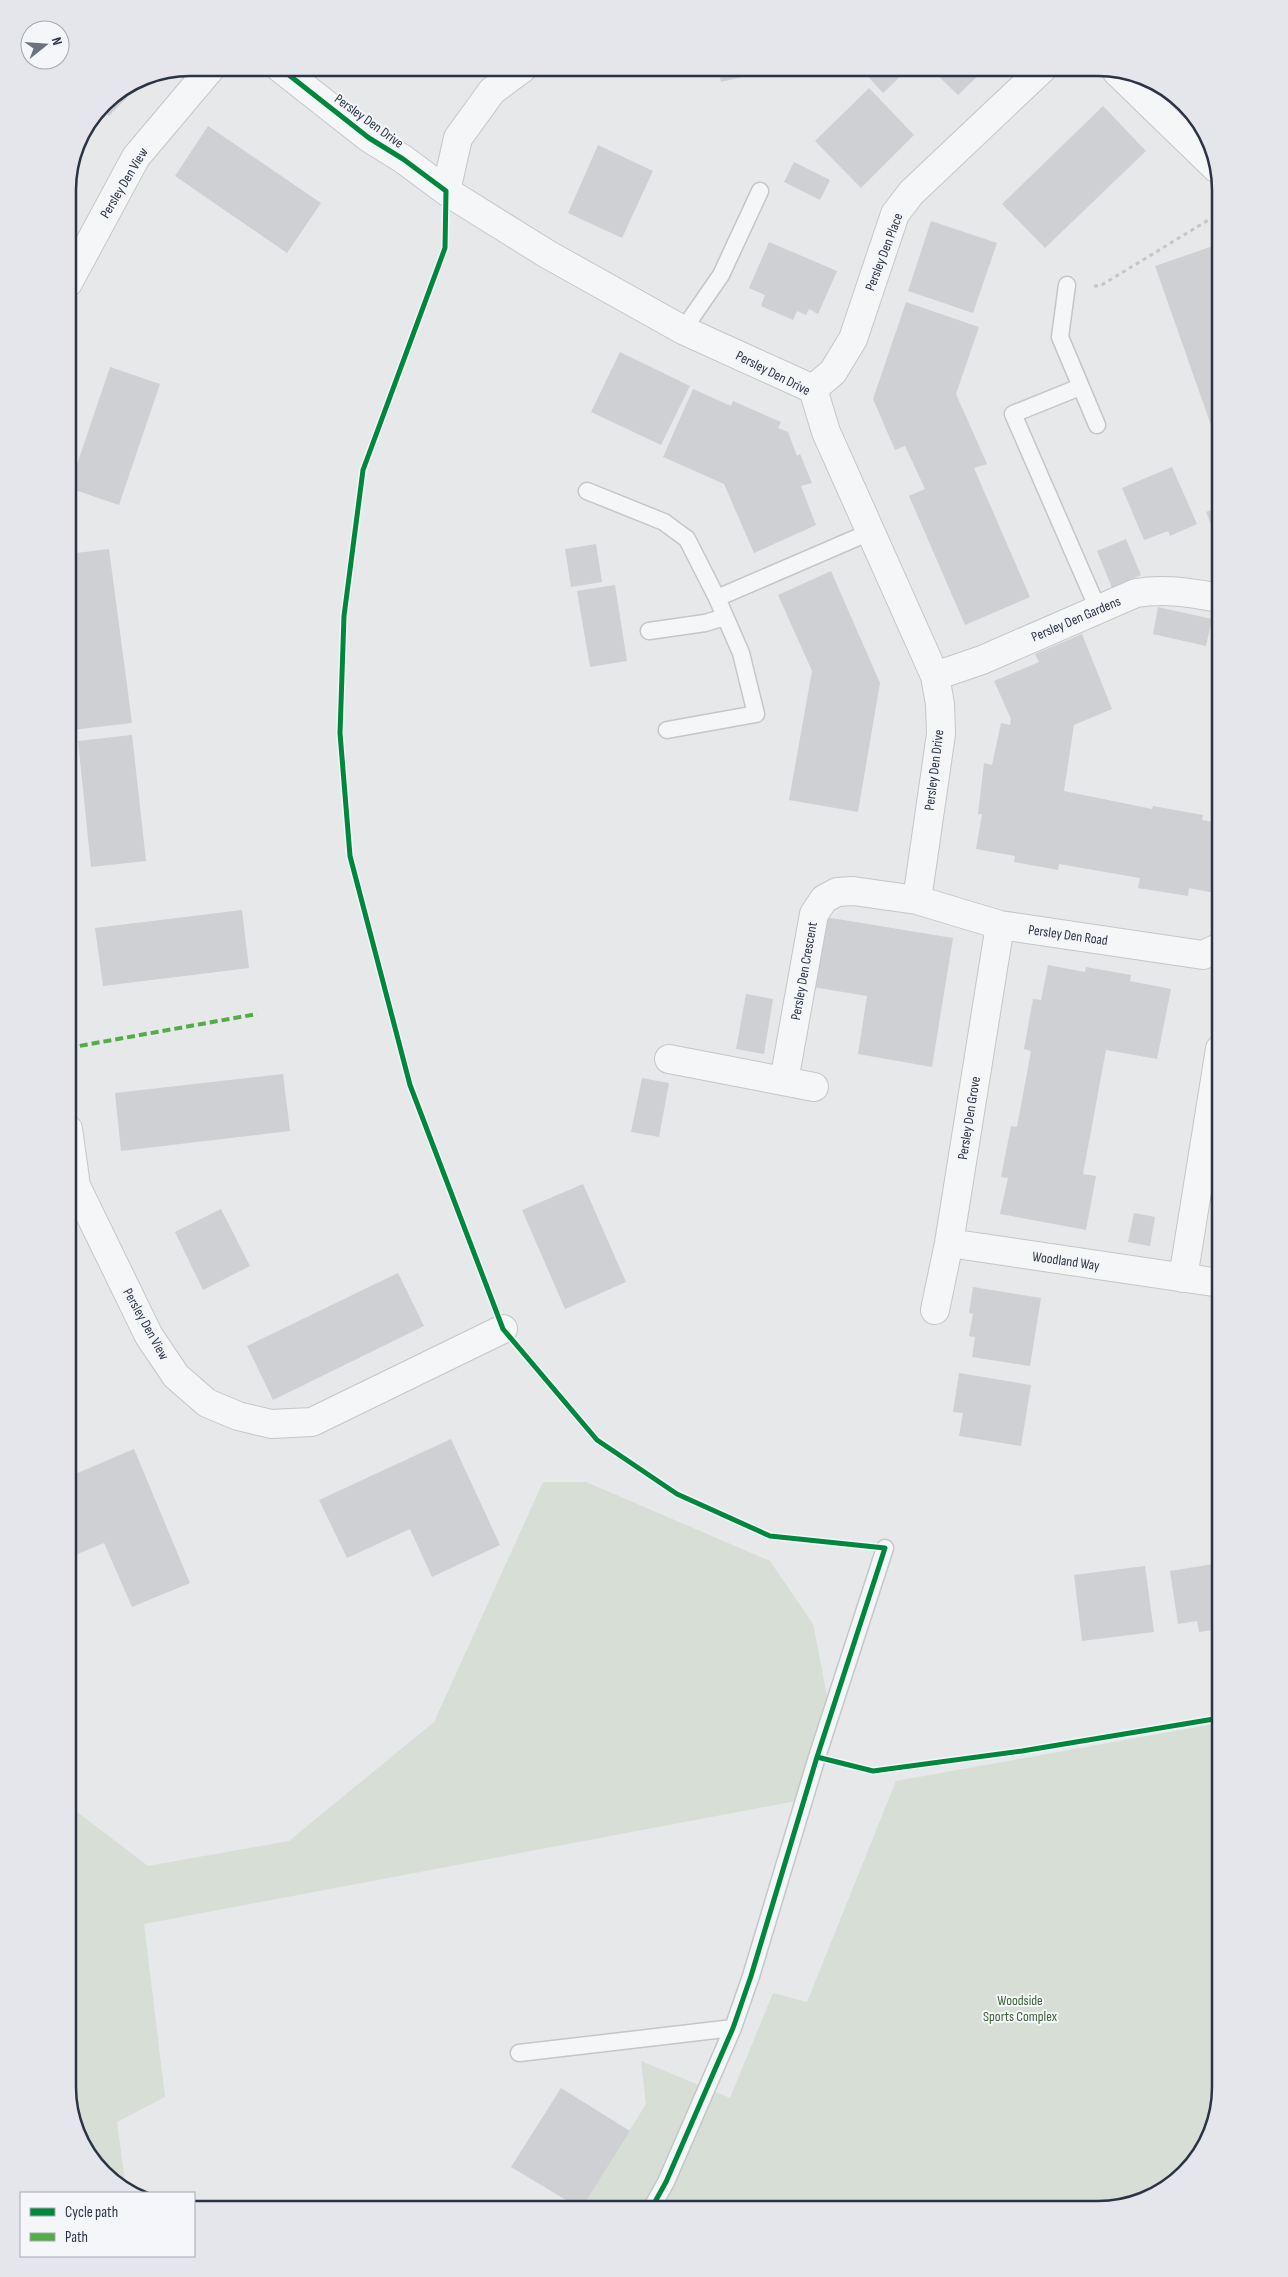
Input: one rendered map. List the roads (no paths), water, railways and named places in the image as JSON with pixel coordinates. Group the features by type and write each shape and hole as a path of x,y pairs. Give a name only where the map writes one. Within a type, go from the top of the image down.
{"street":[{"name":"Persley Den View","path":"76,268 136,158 204,76"},
{"name":"Persley Den Drive","path":"290,76 370,138 403,159 446,191 547,254 683,330 813,390 826,432 935,676 940,704 941,734 917,900"},
{"path":"446,191 458,138 492,92 513,76"},
{"name":"Persley Den Place","path":"813,390 833,372 853,339 895,214 911,193 1035,76"},
{"path":"1124,79 1208,160"},
{"name":"Persley Den Gardens","path":"935,676 982,660 1136,593 1157,589 1176,590 1212,597"},
{"name":"Persley Den Crescent","path":"784,1081 814,914 824,899 838,892 853,891 917,900"},
{"name":"Persley Den Road","path":"917,900 1000,925 1203,955 1212,951"},
{"name":"Persley Den Grove","path":"935,1310 949,1243 1000,925"},
{"path":"669,1059 814,1087"},
{"path":"1183,1278 1212,1099"},
{"name":"Persley Den View","path":"76,1186 149,1336 176,1376 207,1403 238,1416 271,1424 312,1422 502,1329"},
{"name":"Woodland Way","path":"949,1243 1212,1282"}],"lane":[{"path":"683,330 721,275 760,191"},
{"path":"1067,285 1060,337 1097,424"},
{"path":"1080,387 1013,414 1098,610"},
{"path":"587,490 664,522 687,540 718,598 741,653 756,714 667,730"},
{"path":"718,598 870,532"},
{"path":"650,631 705,623 725,616"},
{"path":"655,2201 666,2182 733,2028 751,1976 817,1757 885,1548"},
{"path":"519,2053 733,2028"}],"park label":[{"name":"Woodside Sports Complex","path":"1020,2008"}]}
